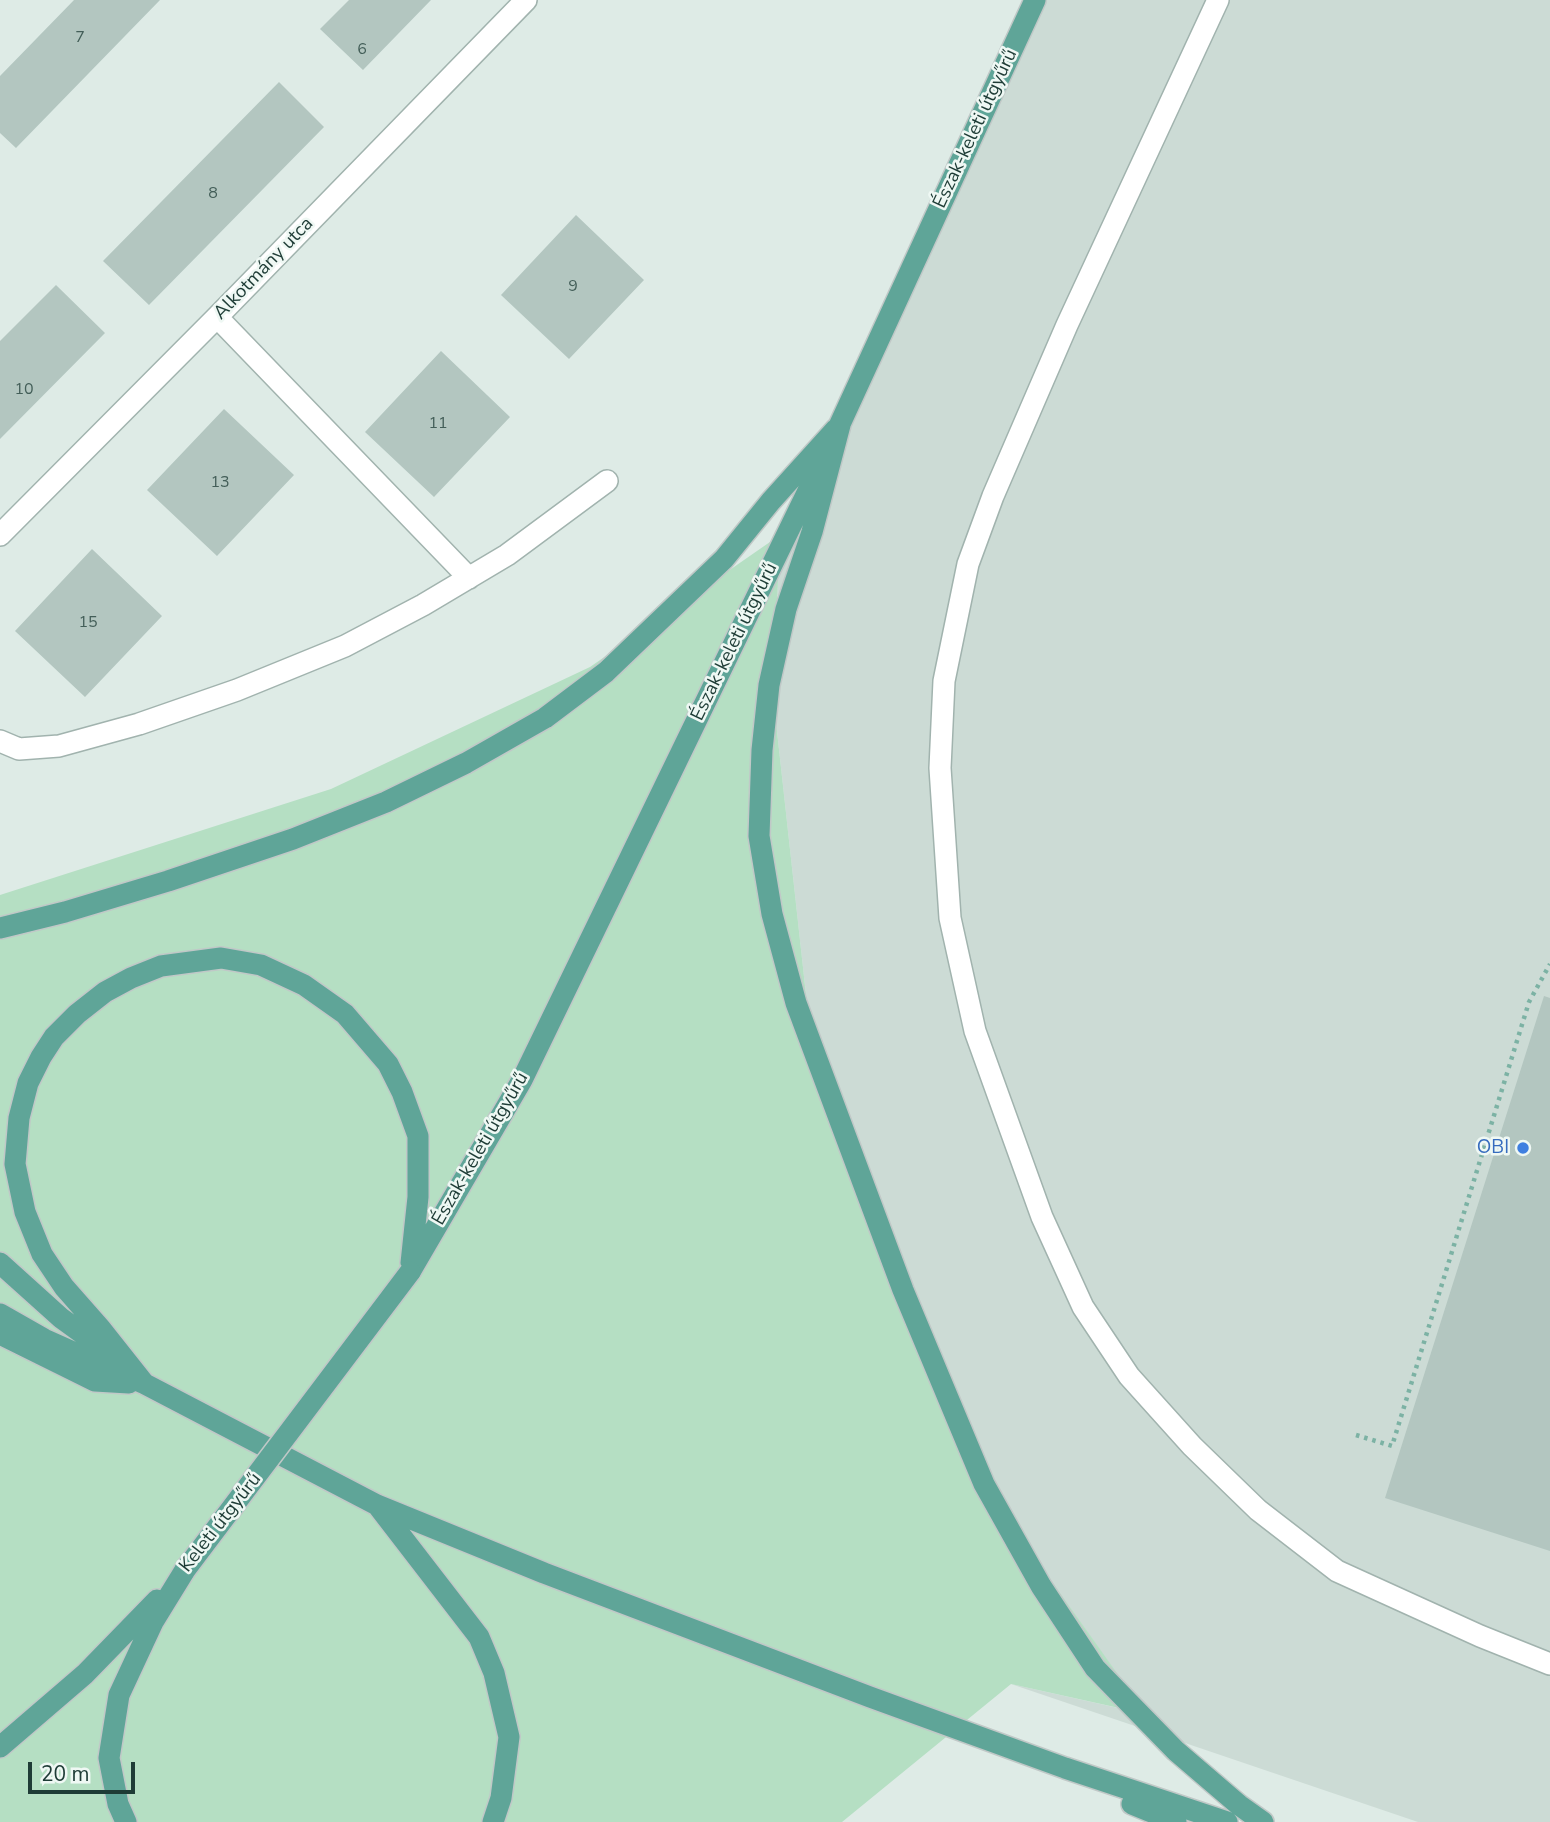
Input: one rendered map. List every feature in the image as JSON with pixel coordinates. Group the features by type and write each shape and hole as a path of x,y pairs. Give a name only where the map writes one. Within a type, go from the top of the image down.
{"main road":[{"name":"Észak-keleti útgyűrű","path":"410,1272 522,1080 840,425 1035,0"},
{"path":"0,928 65,912 168,881 293,839 386,802 466,763 545,718 606,672 724,559 771,501 840,425"},
{"path":"840,425 812,532 786,609 769,685 762,750 759,836 772,914 796,1003 903,1290 984,1484 1041,1586 1095,1668 1176,1751 1263,1822"},
{"path":"145,1384 102,1329 64,1287 42,1254 24,1212 15,1164 19,1118 28,1083 54,1037 105,992 161,965 221,958 261,965 304,985 345,1014 388,1064 402,1092 418,1136 418,1197 410,1272"},
{"path":"0,1263 61,1318 104,1348 145,1384"},
{"name":"Keleti útgyűrű","path":"0,1747 85,1674 185,1570 410,1272"},
{"path":"0,1314 44,1339 145,1384 377,1505 544,1573 870,1698 1065,1768 1227,1822"},
{"path":"0,1334 95,1381 145,1384"},
{"path":"377,1505 479,1637 494,1673 509,1737 501,1798 493,1822"},
{"path":"126,1822 118,1804 109,1758 118,1695 153,1622 185,1570"},
{"path":"1065,1768 1116,1797 1176,1822"}],"street":[{"name":"Alkotmány utca","path":"0,535 526,0"},
{"path":"1218,0 1067,325 993,496 968,564 944,681 940,768 950,918 975,1031 1042,1217 1083,1307 1129,1376 1192,1446 1258,1510 1337,1572 1550,1664"},
{"path":"217,317 469,578"},
{"path":"0,741 19,749 59,746 139,724 237,691 345,646 423,605 507,555 607,481"}],"path":[{"path":"1356,1435 1392,1446 1529,1002 1550,964"}],"shaded area":[{"path":"1046,0 1550,0 1550,1822 1418,1822 1011,1684 1145,1714 1011,1524 911,1288 809,1022 773,695 780,535"}],"green space":[{"path":"780,535 773,695 809,1022 911,1288 1011,1524 1146,1714 1011,1684 842,1822 0,1822 0,895 331,789 590,667"}],"building":[{"path":"74,0 160,0 16,148 0,133 0,76"},
{"path":"349,0 431,0 363,70 320,29"},
{"path":"279,82 324,127 149,305 103,261"},
{"path":"576,215 644,280 569,359 501,295"},
{"path":"56,285 105,333 0,439 0,341"},
{"path":"441,351 510,417 434,497 365,432"},
{"path":"224,409 294,475 217,556 147,490"},
{"path":"92,549 162,616 85,697 15,631"},
{"name":"OBI","path":"1544,996 1550,998 1550,1551 1385,1498"}],"place":[{"name":"OBI","path":"1523,1148"}]}
